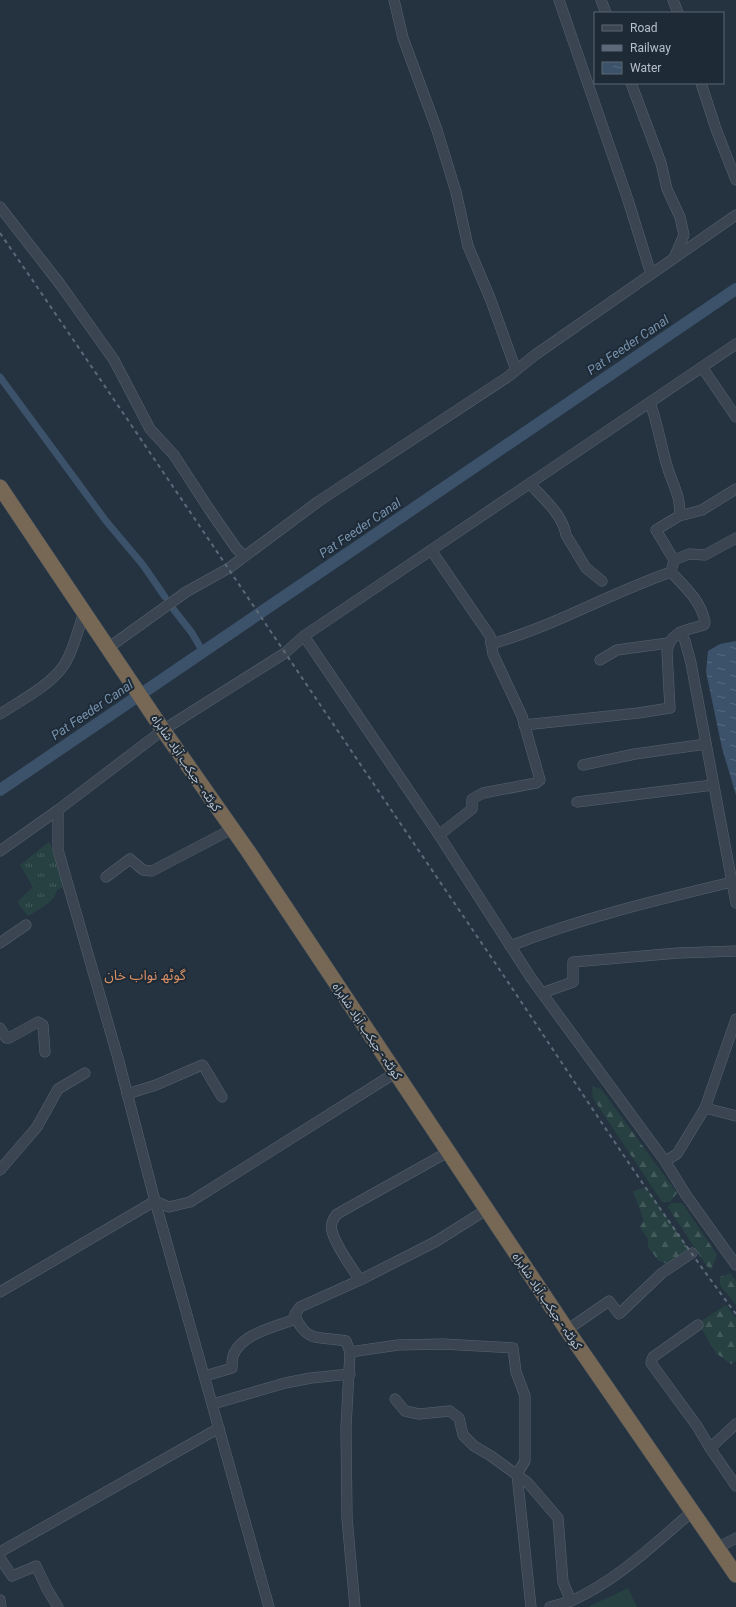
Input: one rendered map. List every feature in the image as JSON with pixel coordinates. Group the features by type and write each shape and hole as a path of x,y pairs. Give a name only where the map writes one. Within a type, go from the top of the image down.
{"highway":[{"name":"کوئٹہ - جیکب آباد شاہراہ","path":"0,487 126,676 232,829 567,1330 736,1575"}],"street":[{"path":"394,0 403,38 437,130 456,192 468,246 490,298 516,370"},
{"path":"559,0 583,75 628,200 651,274"},
{"path":"601,0 606,12"},
{"path":"673,0 678,12"},
{"path":"631,84 661,163 667,189 680,217 684,235 673,259"},
{"path":"702,84 716,129 736,180"},
{"path":"0,207 60,284 114,360 150,430 174,455 232,541 244,556"},
{"path":"108,648 186,592 229,568 319,501 516,370 535,355 736,215"},
{"path":"0,851 58,810 163,730 285,653 304,636 736,344"},
{"path":"702,367 736,417"},
{"path":"650,403 658,424 668,469 676,488 680,509 679,516"},
{"path":"530,484 554,510 565,529 566,535 586,568 602,581"},
{"path":"671,572 674,560 656,530 679,516 702,510 736,489"},
{"path":"674,560 689,554 705,555 736,538"},
{"path":"431,550 490,636 493,654 519,708 540,780 536,783 489,791 475,796 472,799 472,809 439,835"},
{"path":"491,644 530,630 645,581 671,572"},
{"path":"600,660 617,650 668,643 680,632 704,625 705,622 702,608 671,572"},
{"path":"0,714 40,688 57,674 64,665 84,612"},
{"path":"680,632 685,641 691,663 713,785 734,881 736,903"},
{"path":"304,636 439,835 542,993 665,1161 686,1195 736,1265"},
{"path":"524,725 638,713 670,708 666,652 668,643"},
{"path":"583,765 635,754 706,744"},
{"path":"577,802 713,785"},
{"path":"58,810 58,850 269,1607"},
{"path":"106,877 130,859 143,870 152,871 232,829"},
{"path":"510,946 579,921 734,881"},
{"path":"0,943 26,925"},
{"path":"542,993 573,982 573,962 678,953 736,951"},
{"path":"665,1161 677,1154 705,1108 731,1047 736,1019"},
{"path":"0,1028 6,1038 9,1038 38,1022 42,1025 45,1052"},
{"path":"127,1094 156,1085 202,1065 222,1096"},
{"path":"1,1166 37,1127 58,1089 85,1072"},
{"path":"155,1201 169,1207 190,1202 395,1073"},
{"path":"705,1108 736,1116"},
{"path":"360,1280 335,1240 332,1231 333,1219 337,1214 448,1152"},
{"path":"0,1292 155,1201"},
{"path":"355,1607 347,1518 346,1427 350,1352 346,1341 334,1338 313,1337 300,1326 295,1314 300,1308 435,1242 486,1210"},
{"path":"567,1330 609,1301 619,1314 662,1273 692,1253"},
{"path":"205,1376 232,1368 233,1356 244,1341 258,1332 296,1319"},
{"path":"698,1325 653,1357 651,1363 697,1426 736,1486"},
{"path":"350,1352 398,1345 443,1344 513,1348 516,1372 526,1396 526,1462 517,1474 531,1607"},
{"path":"213,1404 285,1383 311,1378 350,1374"},
{"path":"395,1399 405,1411 419,1414 450,1411 459,1418 463,1435 474,1446 517,1474 528,1483 558,1518 563,1582 571,1601"},
{"path":"710,1448 736,1424"},
{"path":"0,1552 219,1428"},
{"path":"550,1607 571,1601 592,1592 624,1571 693,1512"},
{"path":"717,1548 736,1538"},
{"path":"1,1565 12,1576 36,1566 47,1590 58,1607"},
{"path":"0,1600 1,1607"}],"green space":[{"path":"49,842 65,886 57,890 50,902 28,916 17,902 33,887 20,865"},
{"path":"592,1086 601,1089 677,1193 670,1202 662,1202 593,1098"},
{"path":"646,1187 690,1251 669,1265 658,1260 648,1247 648,1239 640,1227 644,1221 633,1191"},
{"path":"671,1203 682,1203 717,1255 711,1270 706,1265 668,1207"},
{"path":"730,1273 736,1281 736,1305 720,1285 720,1277"},
{"path":"726,1305 736,1318 736,1361 731,1364 716,1353 700,1326 700,1322"},
{"path":"628,1588 637,1607 588,1607"}],"water":[{"path":"736,641 736,795 722,748 706,672 708,651 720,644"}],"waterway":[{"name":"Pat Feeder Canal","path":"0,790 736,289"},
{"path":"0,377 106,521 143,565 165,597"},
{"path":"174,610 192,633 203,652"}],"railway":[{"path":"0,233 487,951 640,1180 703,1270 736,1314"}],"district":[{"name":"گوٹھ نواب خان","path":"145,975"}]}
